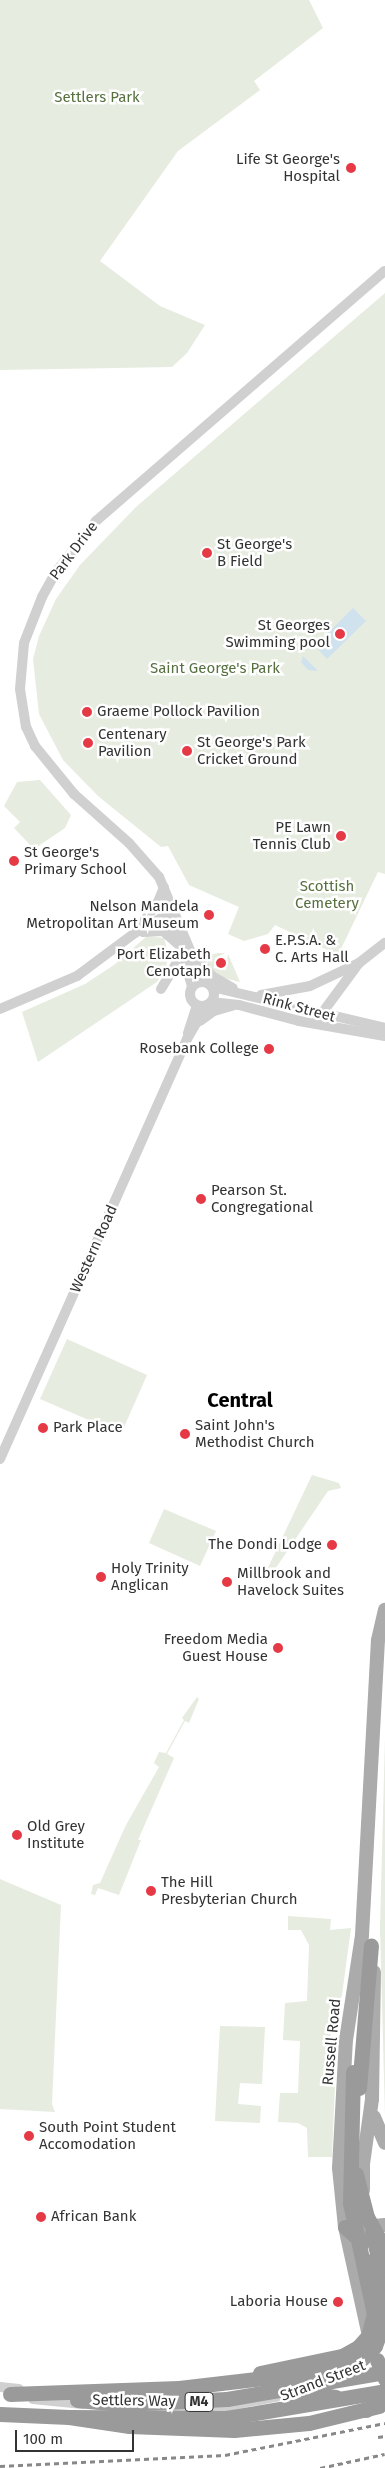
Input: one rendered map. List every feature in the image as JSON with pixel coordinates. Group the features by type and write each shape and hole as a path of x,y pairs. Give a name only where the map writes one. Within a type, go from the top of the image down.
{"highway":[{"path":"210,2384 342,2356 358,2347 372,2328 373,2307 350,2203 356,2072 366,1951"},
{"path":"356,2072 360,2169 359,2221 382,2305"},
{"path":"3,2393 210,2384 298,2374 356,2362 370,2352 378,2340 382,2320 382,2305 360,2169"},
{"path":"371,2238 385,2264"},
{"path":"371,2238 385,2284"},
{"path":"381,2355 385,2379"},
{"name":"Settlers Way","path":"3,2393 122,2404 200,2402 266,2394 381,2355"},
{"name":"Settlers Way","path":"0,2414 69,2417 235,2418 385,2391"},
{"path":"301,2392 385,2402"},
{"path":"69,2417 129,2426 234,2430 309,2423 366,2410 385,2402"}],"main road":[{"name":"Russell Road","path":"371,2238 339,2168 346,2040 366,1951 370,1743 378,1640 385,1610"},
{"name":"Russell Road","path":"366,1951 375,1991 372,2099 360,2169 371,2238"},
{"path":"372,2099 377,2131 385,2143"},
{"path":"371,2238 381,2355"}],"street":[{"name":"Park Drive","path":"205,1004 190,997 192,986 183,948 164,886 144,859 74,794 35,746 22,706 19,680 21,657 31,621 56,572 96,521 385,271"},
{"path":"135,933 158,902 164,886"},
{"path":"0,1009 78,976 171,907"},
{"path":"125,942 156,929 183,948 212,976 252,995 317,984 359,963 385,943"},
{"name":"Park Drive","path":"183,948 203,981"},
{"path":"161,989 176,966 183,948"},
{"path":"317,1018 359,963"},
{"path":"192,986 203,981 212,987 205,1004"},
{"name":"Rink Street","path":"212,987 252,995 317,1018 385,1036"},
{"name":"Rink Street","path":"205,1004 239,1005 385,1028"},
{"name":"Western Road","path":"187,1039 198,1023 205,1004"},
{"name":"Western Road","path":"0,1459 187,1039 205,1004"},
{"path":"198,1023 214,1011 239,1005"},
{"name":"Strand Street","path":"3,2393 119,2408 187,2410 278,2399 301,2392 381,2355"},
{"name":"Strand Street","path":"3,2393 97,2394 212,2391 276,2380 343,2359 381,2355"}],"green space":[{"name":"Settlers Park","path":"0,0 309,0 323,28 254,81 260,90 178,151 100,261 160,306 205,325 187,353 172,367 0,370"},
{"name":"Saint George's Park","path":"385,293 385,874 378,872 338,955 275,925 268,934 244,941 228,934 239,907 189,885 168,846 161,847 98,796 63,760 39,714 33,659 39,636 56,599 80,565 136,507"},
{"path":"40,780 71,815 65,828 34,849 14,828 20,822 4,806 17,782"},
{"path":"147,936 164,938 168,953 166,969 157,982 38,1062 22,1012 85,984 114,965"},
{"path":"225,953 215,958 214,968 226,970 228,954 240,982 220,977 201,957"},
{"path":"67,1339 147,1375 121,1434 40,1399"},
{"path":"312,1475 339,1483 341,1488 328,1491 269,1578 264,1576"},
{"path":"164,1509 216,1531 200,1566 149,1543"},
{"path":"197,1697 199,1699 189,1723 185,1721 167,1754 174,1758 138,1840 141,1840 119,1895 98,1888 95,1895 91,1894 93,1885 100,1883 126,1825 159,1767 154,1763 159,1752 166,1753 184,1720 182,1718"},
{"path":"385,1738 385,2116 380,1928"},
{"path":"0,1879 61,1905 52,2104 55,2112 0,2109"},
{"path":"288,1916 331,1919 330,1930 351,1928 342,1995 333,2019 328,2054 335,2083 332,2157 308,2157 307,2128 298,2123 278,2122 280,2093 298,2093 300,2041 283,2040 285,2003 307,2001 309,1945 301,1930 288,1930"},
{"path":"220,2026 265,2027 262,2084 240,2083 238,2104 261,2106 260,2123 215,2121"}],"water":[{"name":"St Georges Swimming pool","path":"353,608 366,621 327,659 315,646"},
{"path":"303,656 318,671 308,670 301,662"}],"railway":[{"path":"0,2466 225,2455 385,2423"},
{"path":"378,2437 385,2436"},
{"path":"320,2468 385,2454"}],"place":[{"name":"Life St George's Hospital","path":"351,168"},
{"name":"St George's B Field","path":"207,553"},
{"name":"St Georges Swimming pool","path":"340,634"},
{"name":"Graeme Pollock Pavilion","path":"87,712"},
{"name":"Centenary Pavilion","path":"88,743"},
{"name":"St George's Park Cricket Ground","path":"187,751"},
{"name":"PE Lawn Tennis Club","path":"341,836"},
{"name":"St George's Primary School","path":"14,861"},
{"name":"Nelson Mandela Metropolitan Art Museum","path":"209,915"},
{"name":"E.P.S.A. & C. Arts Hall","path":"265,949"},
{"name":"Port Elizabeth Cenotaph","path":"221,963"},
{"name":"Rosebank College","path":"269,1049"},
{"name":"Pearson St. Congregational","path":"201,1199"},
{"name":"Park Place","path":"43,1428"},
{"name":"Saint John's Methodist Church","path":"185,1434"},
{"name":"The Dondi Lodge","path":"332,1545"},
{"name":"Holy Trinity Anglican","path":"101,1577"},
{"name":"Millbrook and Havelock Suites","path":"227,1582"},
{"name":"Freedom Media Guest House","path":"278,1648"},
{"name":"Old Grey Institute","path":"17,1835"},
{"name":"The Hill Presbyterian Church","path":"151,1891"},
{"name":"South Point Student Accomodation","path":"29,2136"},
{"name":"African Bank","path":"41,2217"},
{"name":"Laboria House","path":"338,2302"}],"district":[{"name":"Central","path":"240,1400"}],"park label":[{"name":"Scottish Cemetery","path":"327,894"}]}
